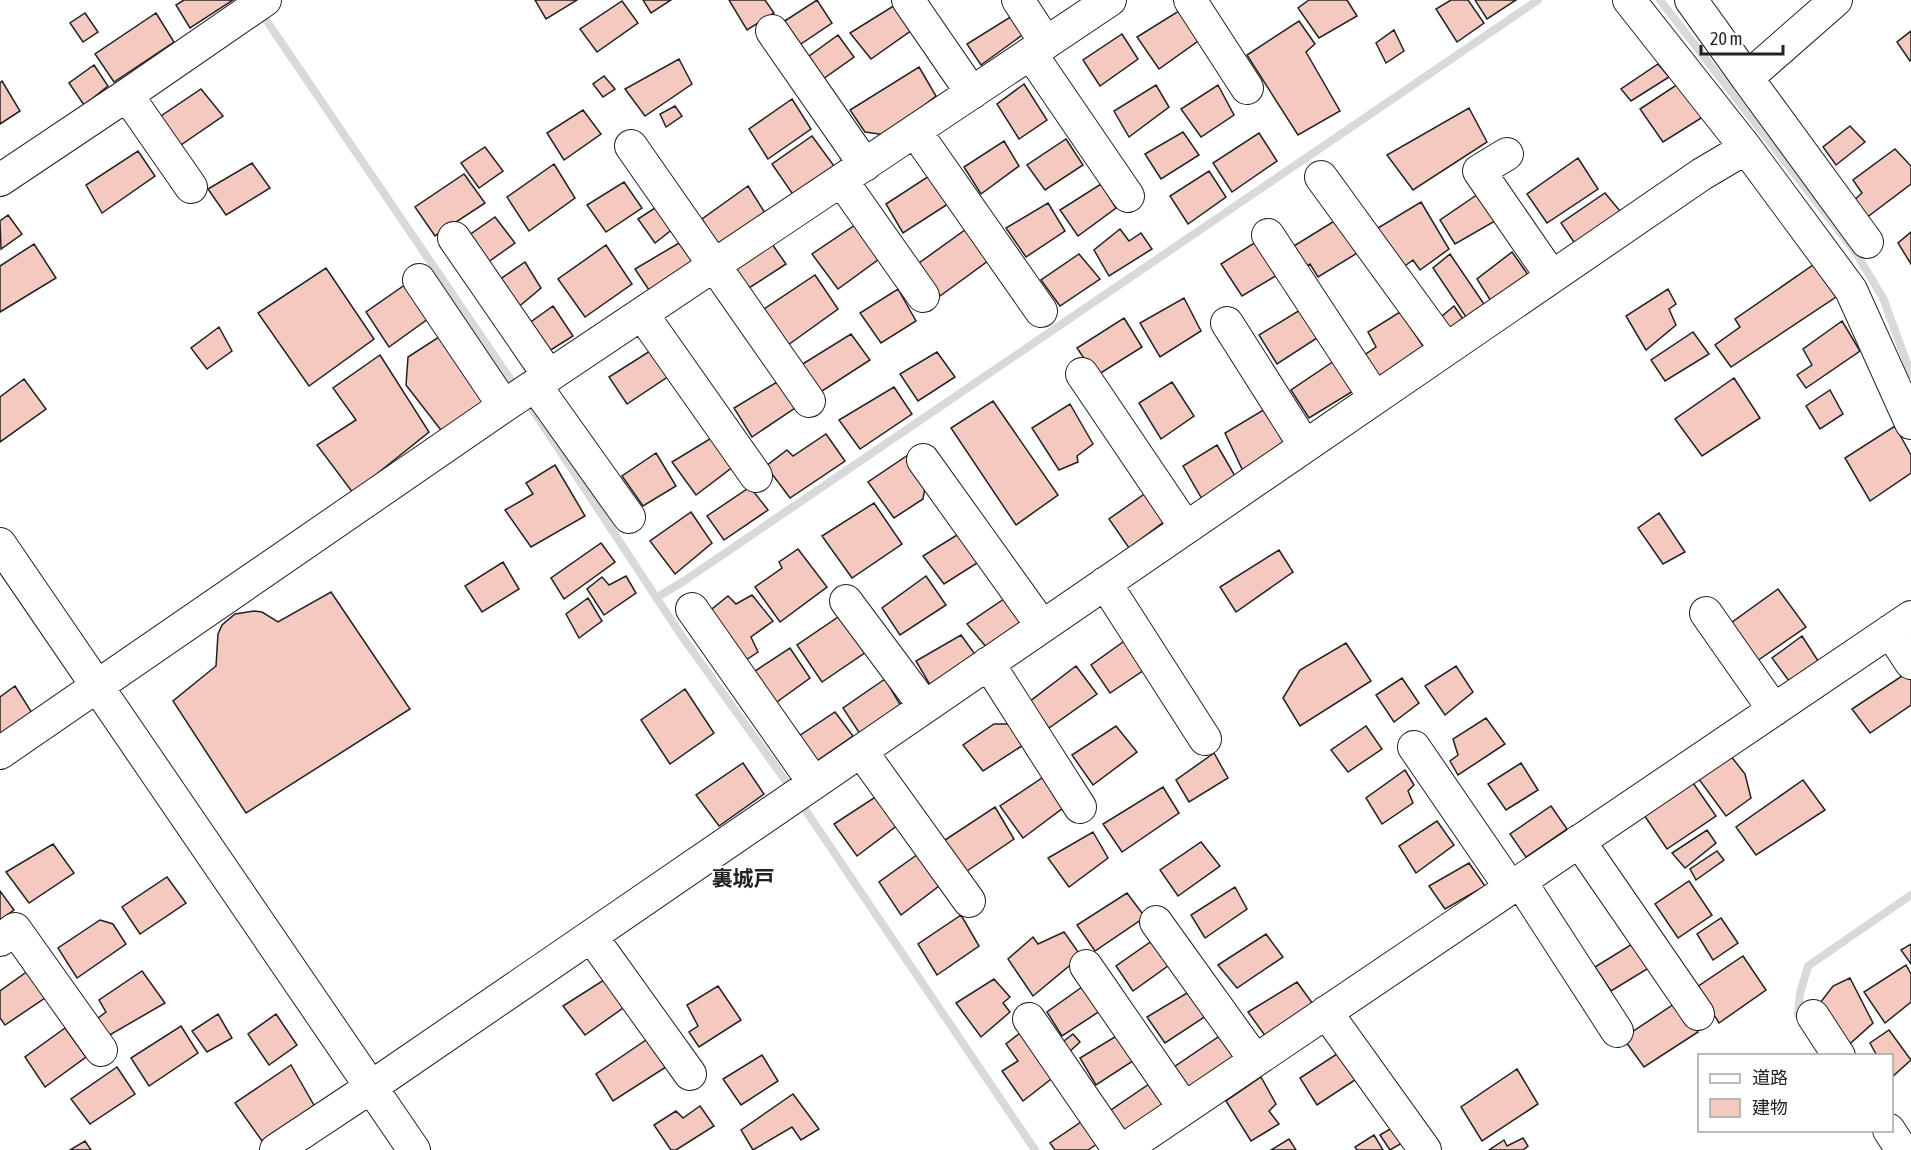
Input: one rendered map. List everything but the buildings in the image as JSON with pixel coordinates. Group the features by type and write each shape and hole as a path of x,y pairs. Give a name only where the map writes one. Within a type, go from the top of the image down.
{"street":[{"path":"0,180 265,0"},
{"path":"908,0 972,93"},
{"path":"1018,0 1038,48 1128,196"},
{"path":"1190,0 1247,88"},
{"path":"1629,0 1746,148 1851,290 1911,423"},
{"path":"1691,0 1867,242"},
{"path":"1747,78 1836,0"},
{"path":"0,753 504,406 1107,1"},
{"path":"772,31 922,296"},
{"path":"127,95 191,187"},
{"path":"915,131 1041,311"},
{"path":"631,147 809,401"},
{"path":"276,1150 1702,174 1746,148"},
{"path":"1507,154 1479,171 1552,277"},
{"path":"1321,177 1446,349"},
{"path":"1268,234 1375,398"},
{"path":"454,238 629,518"},
{"path":"419,280 504,406"},
{"path":"642,314 756,476"},
{"path":"1227,323 1305,446"},
{"path":"1082,374 1186,528"},
{"path":"923,460 1042,626"},
{"path":"0,544 414,1150"},
{"path":"1105,583 1204,739"},
{"path":"846,601 925,706"},
{"path":"692,609 814,783"},
{"path":"1706,613 1773,710"},
{"path":"1029,1019 1121,1150 1900,624 1911,663"},
{"path":"988,663 1080,807"},
{"path":"1414,747 1515,884 1617,1031"},
{"path":"861,751 969,901"},
{"path":"1579,841 1698,1014"},
{"path":"1156,922 1255,1060"},
{"path":"0,940 15,929 100,1050"},
{"path":"591,936 690,1074"},
{"path":"1086,966 1184,1108"},
{"path":"1326,1012 1425,1150"},
{"path":"1813,1016 1838,1054"},
{"path":"1890,1132 1902,1150"}],"waterway":[{"path":"656,598 1538,0"},
{"path":"1660,0 1856,253 1883,298 1911,374"},
{"path":"264,17 513,383"},
{"path":"531,407 681,635 788,784"},
{"path":"802,805 1035,1150"},
{"path":"1802,1021 1798,1014 1800,993 1808,966 1911,895"}],"district":[{"name":"裏城戸","path":"743,878"}]}
